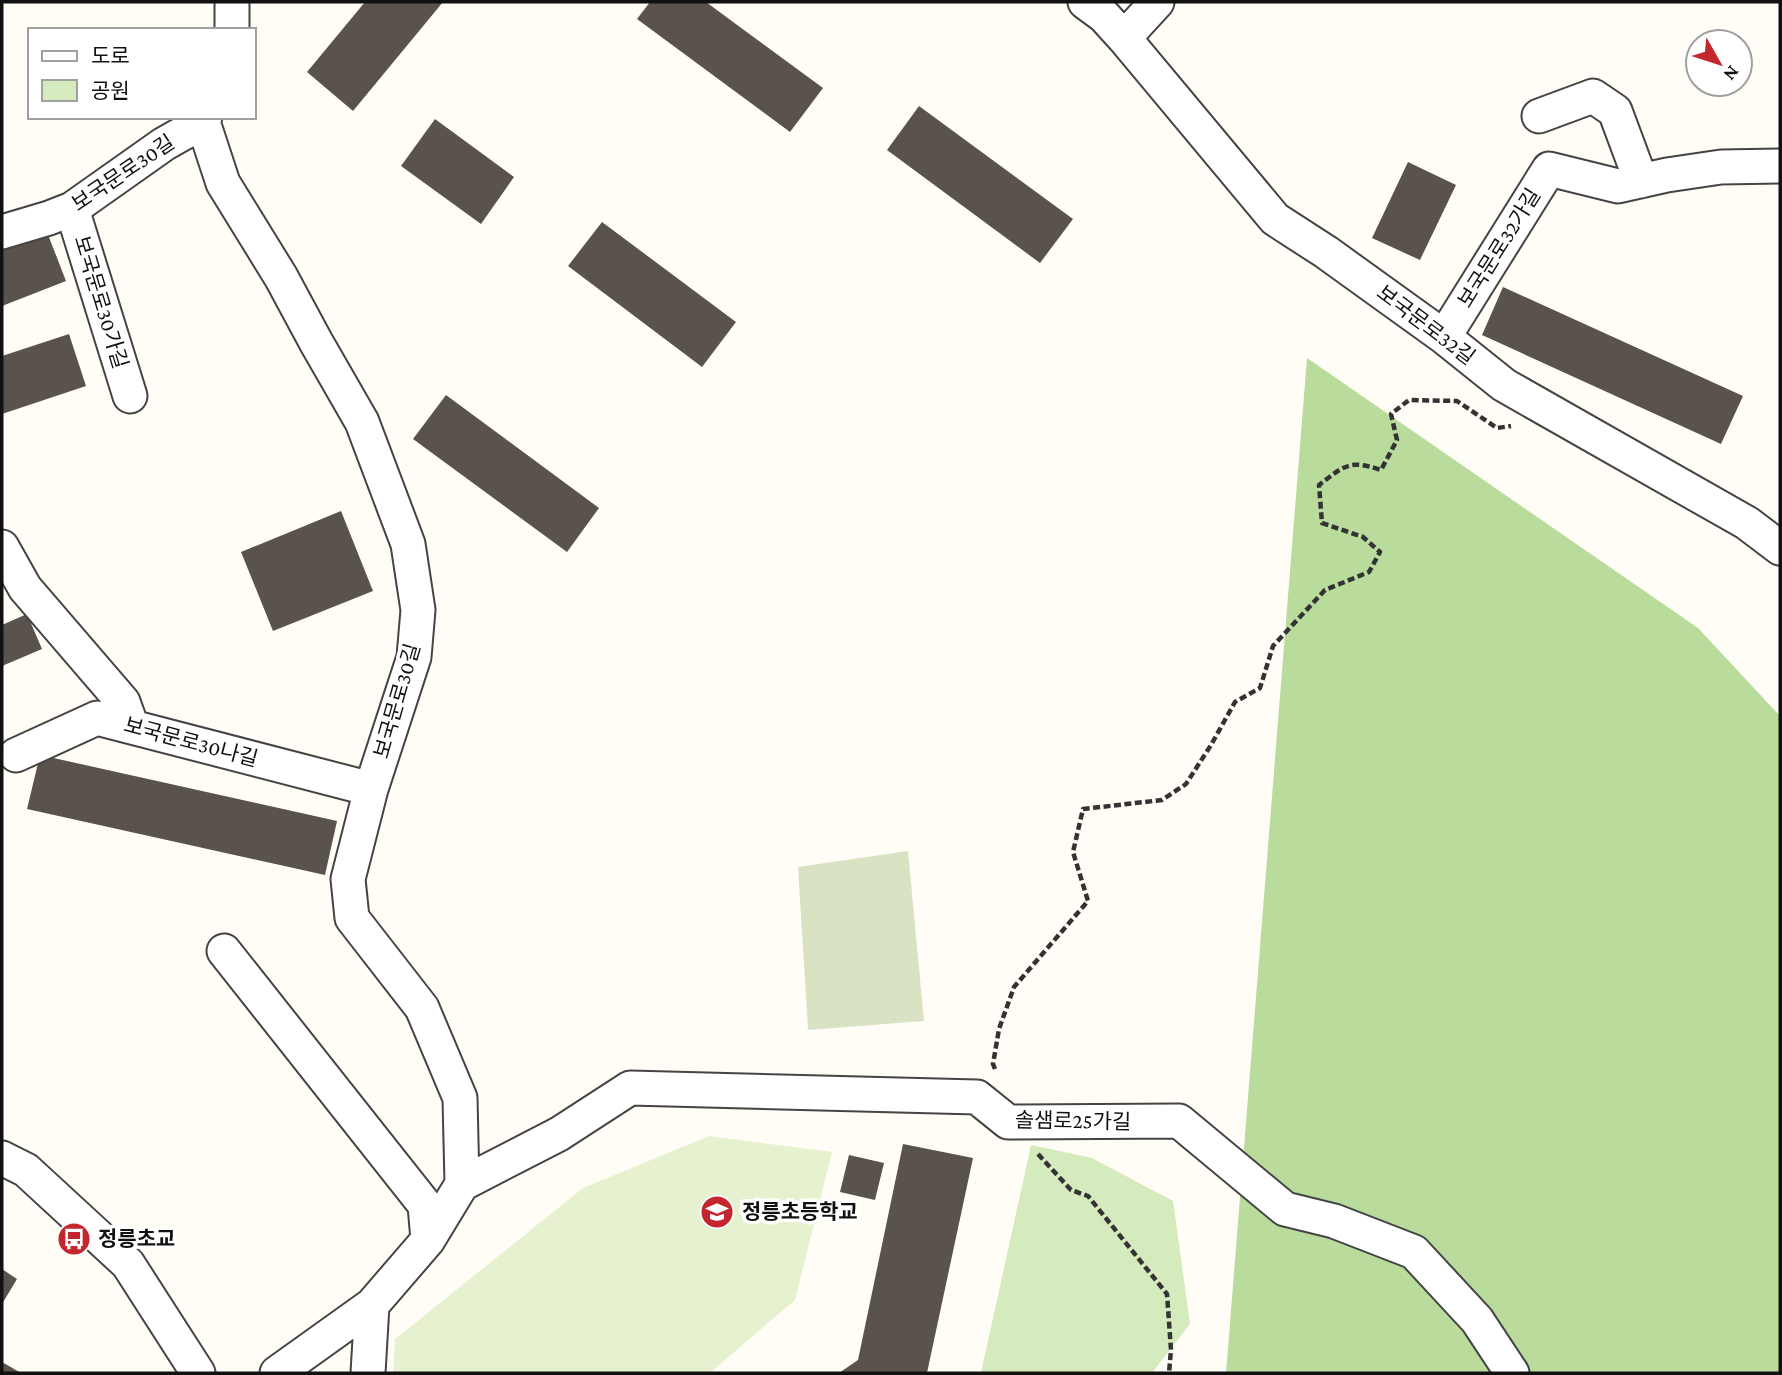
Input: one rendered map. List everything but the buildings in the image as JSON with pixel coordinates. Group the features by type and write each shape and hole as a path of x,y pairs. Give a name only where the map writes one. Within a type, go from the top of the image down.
{"street":[{"path":"232,2 232,28"},
{"name":"보국문로32길","path":"1085,2 1104,16 1124,38 1275,219 1326,252 1444,337 1504,385 1747,523 1780,548"},
{"path":"1124,38 1157,2"},
{"path":"1539,116 1593,96 1615,111 1641,181"},
{"name":"보국문로30길","path":"2,232 72,209 164,144 204,120 223,183 281,276 362,422 408,544 418,610 414,657 371,789 348,879 352,918 422,1008 460,1098 462,1184"},
{"name":"보국문로32가길","path":"1444,337 1549,169 1618,186 1721,167 1780,166"},
{"name":"보국문로30가길","path":"72,209 130,396"},
{"path":"2,547 13,594 123,702 132,727"},
{"name":"보국문로30나길","path":"16,755 97,718 371,789"},
{"path":"224,951 425,1205 428,1240"},
{"name":"솔샘로25가길","path":"462,1184 559,1134 630,1088 977,1097 1008,1122 1179,1121 1285,1209 1334,1221 1414,1252 1477,1320 1512,1373"},
{"path":"2,1158 26,1170 128,1264 198,1373"},
{"path":"277,1373 372,1305 428,1240 462,1184"},
{"path":"368,1373 372,1305"}],"path":[{"path":"997,1075 993,1064 999,1029 1014,987 1088,901 1073,852 1083,809 1162,800 1186,784 1235,702 1260,688 1273,646 1325,590 1370,572 1380,552 1363,537 1322,523 1319,485 1343,467 1363,464 1381,470 1396,440 1391,414 1409,400 1457,401 1497,428 1523,425"},
{"path":"1008,1122 1071,1190 1088,1196 1167,1294 1171,1350 1169,1373"}],"green space":[{"path":"1307,358 1698,628 1780,716 1780,1373 1226,1373"},
{"path":"908,851 924,1021 808,1030 798,867"},
{"path":"709,1136 832,1152 795,1300 710,1373 393,1373 395,1339 583,1188"},
{"path":"1031,1145 1092,1158 1173,1201 1190,1324 1152,1373 981,1373"}],"place":[{"name":"정릉초등학교","path":"717,1212"},
{"name":"정릉초교","path":"74,1239"}]}
